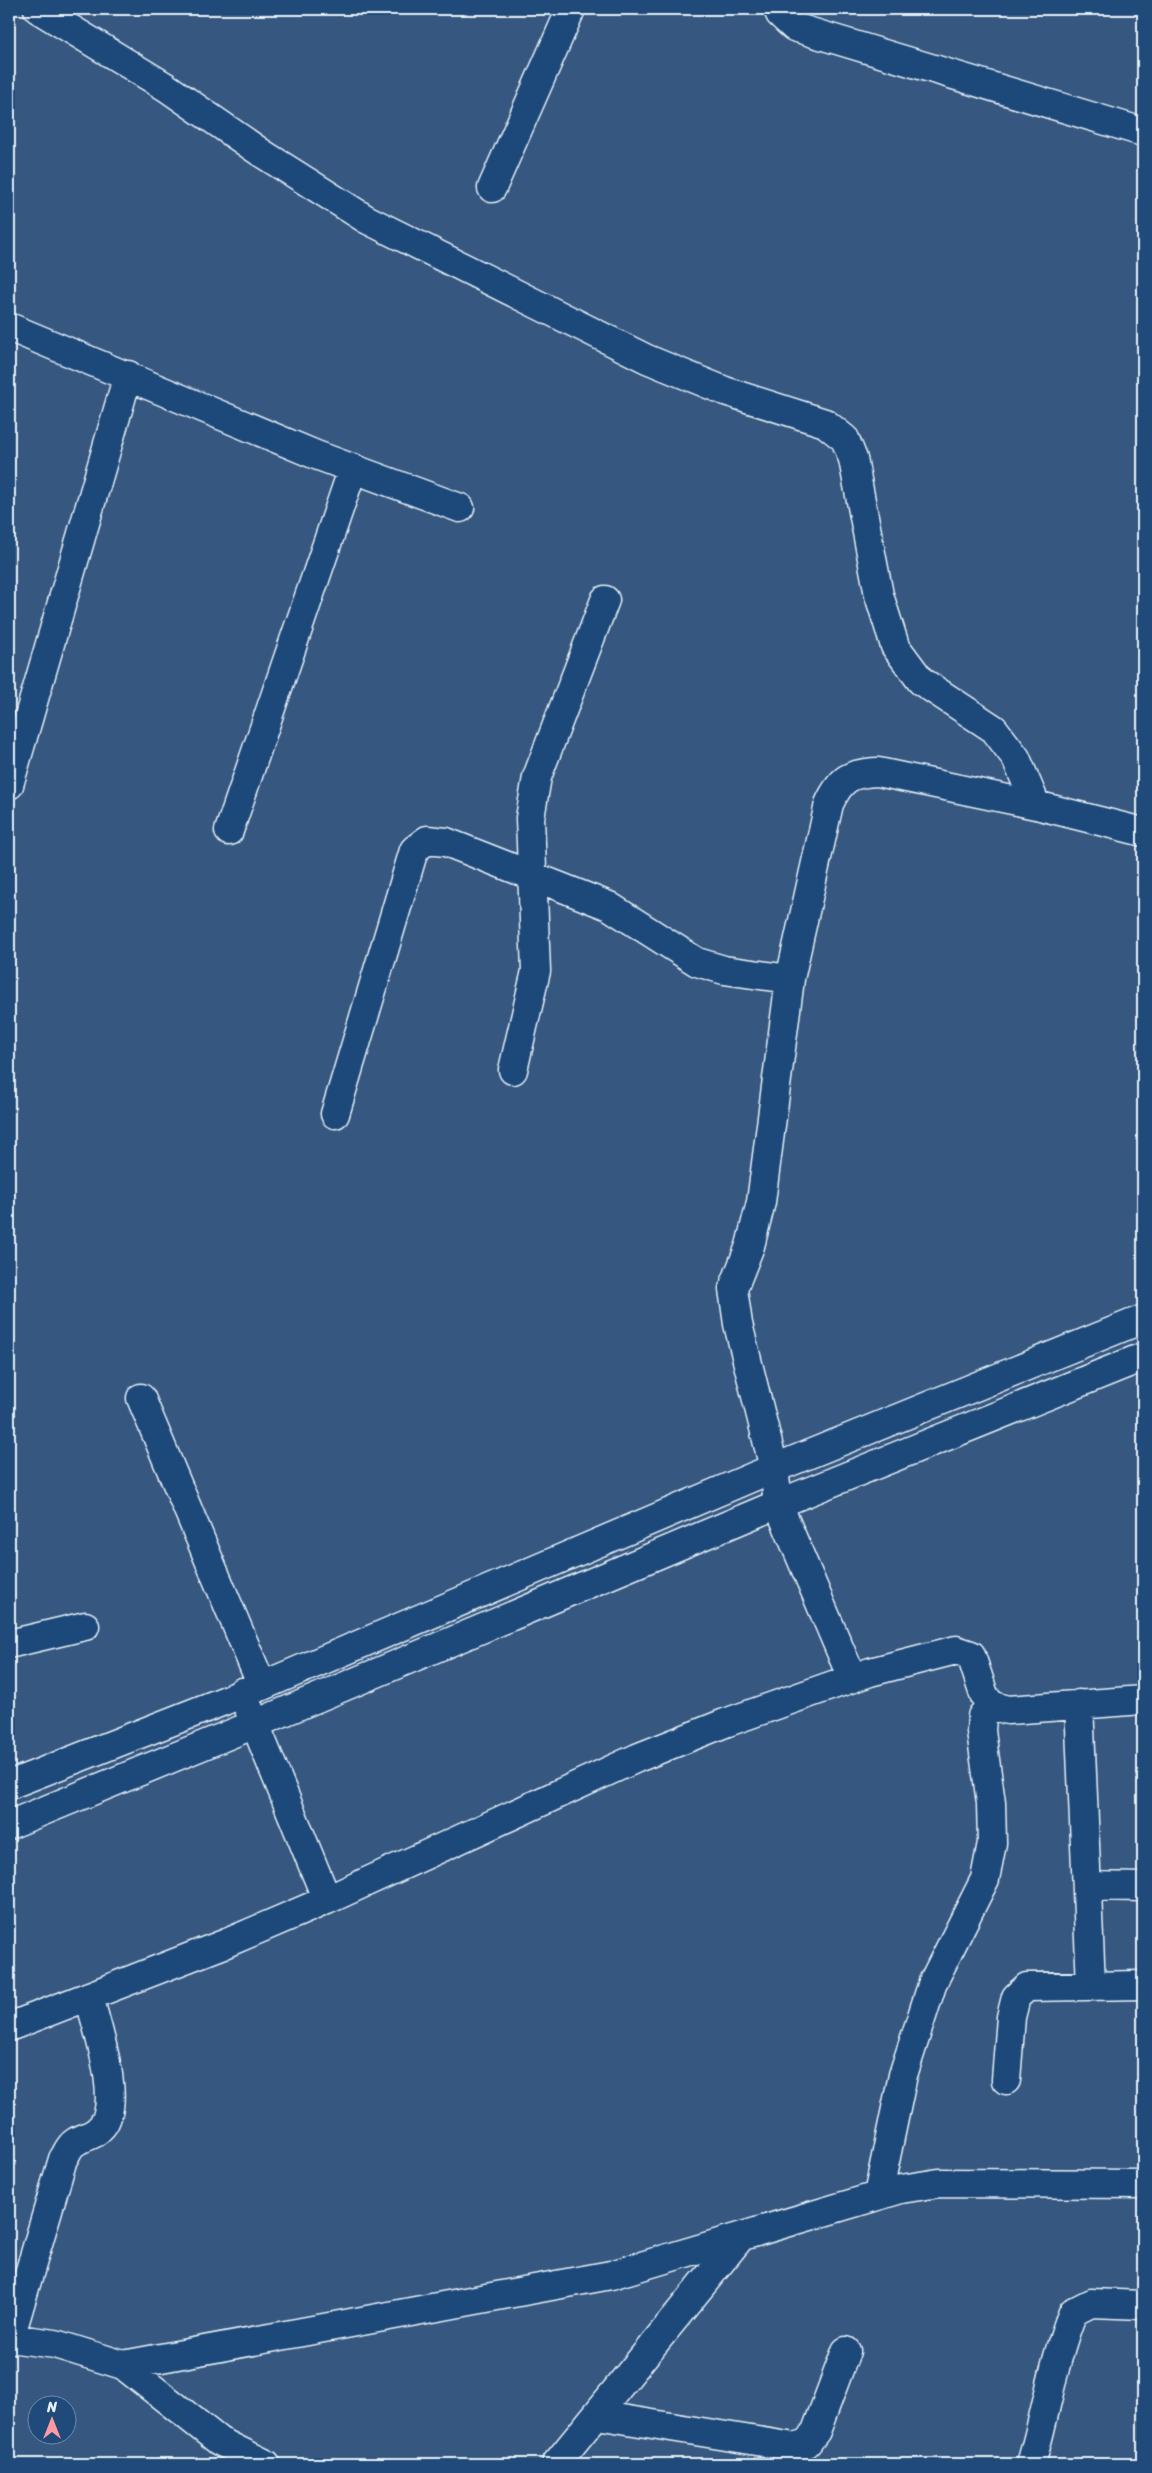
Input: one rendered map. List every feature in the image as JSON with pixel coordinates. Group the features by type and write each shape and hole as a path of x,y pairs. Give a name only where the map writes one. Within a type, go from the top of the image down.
{"street":[{"path":"38,9 166,87 260,152 366,218 648,359 725,391 825,423 845,439 853,459 880,595 895,646 921,681 994,729 1016,758 1036,805"},
{"path":"492,188 571,9"},
{"path":"778,9 780,14 794,27 1143,132"},
{"path":"9,327 128,375 265,434 460,508"},
{"path":"9,785 128,375"},
{"path":"229,830 353,468"},
{"path":"513,1070 536,970 530,818 537,777 605,600"},
{"path":"852,1678 778,1504 774,1468 738,1324 733,1289 750,1246 761,1202 790,979 828,804 837,787 855,773 878,772 1036,805 1143,832"},
{"path":"335,1114 414,850 427,840 446,842 609,906 697,962 724,970 790,979"},
{"path":"9,1785 252,1689 774,1468 1143,1319"},
{"path":"9,1825 256,1724 778,1504 1143,1357"},
{"path":"141,1398 252,1689 256,1724 327,1900"},
{"path":"9,1644 86,1626"},
{"path":"9,2027 224,1944 327,1900 637,1758 725,1722 852,1678 956,1650 971,1655 984,1695 991,1705 1008,1710 1143,1700"},
{"path":"1079,1704 1091,1985"},
{"path":"878,2195 903,2075 933,1982 985,1879 992,1843 992,1813 981,1731 982,1716 991,1705"},
{"path":"1086,1886 1143,1887"},
{"path":"1006,2080 1011,2017 1016,1997 1027,1987 1143,1985"},
{"path":"89,1996 109,2084 110,2108 104,2124 91,2137 73,2143 63,2159 9,2338 55,2344 123,2365 220,2441 266,2464"},
{"path":"123,2365 611,2275 900,2189 939,2183 1143,2184"},
{"path":"556,2464 740,2238"},
{"path":"1030,2464 1043,2422 1064,2334 1073,2312 1091,2303 1143,2305"},
{"path":"596,2415 794,2447 807,2443 816,2431 846,2350"}]}
